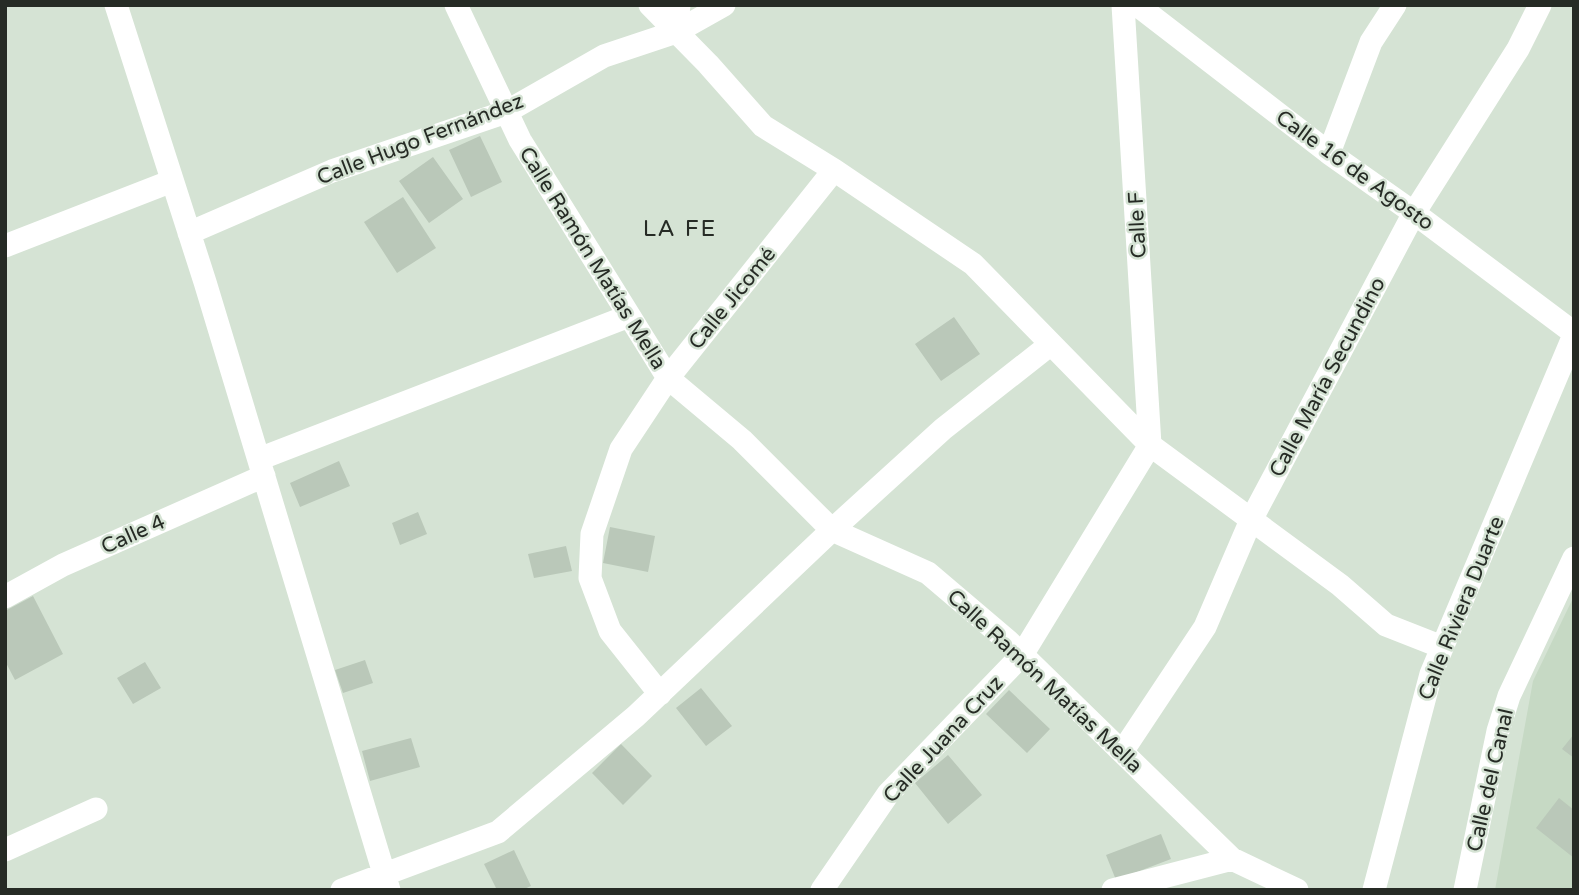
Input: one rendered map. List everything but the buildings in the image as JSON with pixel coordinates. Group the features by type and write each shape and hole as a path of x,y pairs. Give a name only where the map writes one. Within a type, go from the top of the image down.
{"street":[{"path":"116,5 189,233 387,882"},
{"name":"Calle Ramón Matías Mella","path":"456,5 520,140 668,378 742,440 832,530 928,573 1022,655 1232,859 1297,890"},
{"path":"650,5 763,125 973,264 1150,445 1340,585 1386,625 1442,647"},
{"path":"676,32 679,5"},
{"name":"Calle Hugo Fernández","path":"189,233 332,171 506,112 604,56 676,32 724,5"},
{"name":"Calle F","path":"1123,5 1150,445"},
{"name":"Calle 16 de Agosto","path":"1137,5 1329,153 1414,213 1574,334"},
{"path":"1329,153 1371,42 1395,5"},
{"name":"Calle María Secundino","path":"1122,752 1205,627 1251,520 1414,213 1518,49 1541,5"},
{"name":"Calle Jicomé","path":"660,694 610,631 590,578 592,534 621,450 668,378 834,170"},
{"path":"5,246 172,181"},
{"name":"Calle 4","path":"5,597 63,565 261,468 629,316"},
{"name":"Calle Riviera Duarte","path":"1374,890 1431,674 1574,334"},
{"path":"342,890 387,882 498,832 660,694 832,530 943,429 1051,344"},
{"name":"Calle Juana Cruz","path":"822,890 888,794 1022,655 1150,445"},
{"name":"Calle del Canal","path":"1465,890 1498,731 1509,696 1574,558"},
{"path":"5,850 96,809"},
{"path":"1113,890 1232,859"}],"shaded area":[{"path":"1574,596 1574,890 1495,890 1533,681"}],"district":[{"name":"LA FE","path":"680,228"}]}
